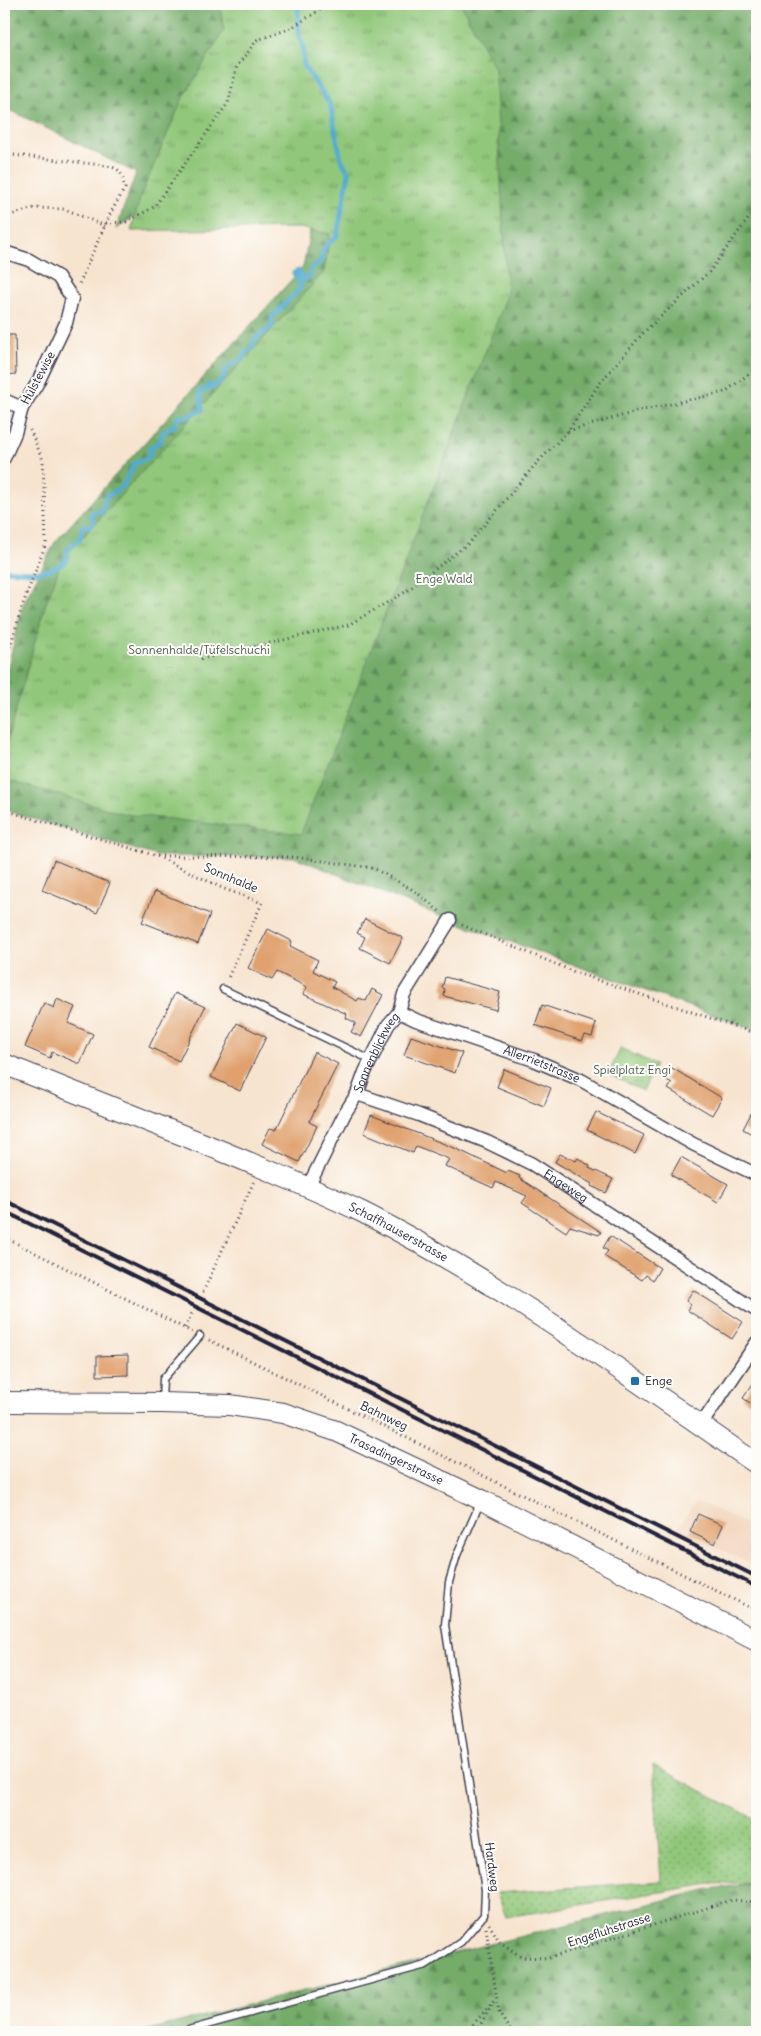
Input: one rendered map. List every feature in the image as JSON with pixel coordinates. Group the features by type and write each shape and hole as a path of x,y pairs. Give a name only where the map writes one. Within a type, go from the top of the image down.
{"main road":[{"name":"Schaffhauserstrasse","path":"4,1064 308,1187 361,1212 441,1254 572,1336 757,1464"},
{"name":"Trasadingerstrasse","path":"4,1402 230,1405 283,1413 336,1431 482,1500 757,1641"}],"street":[{"path":"4,252 29,260 58,277 72,298"},
{"name":"Hülstewise","path":"4,458 15,433 22,408 38,382 66,323 72,298"},
{"path":"4,400 22,408"},
{"name":"Sonnenblickweg","path":"308,1187 345,1113 357,1094 388,1025 399,1012 404,994 450,920"},
{"name":"Allerrietstrasse","path":"399,1012 416,1020 534,1060 581,1080 693,1144 757,1175"},
{"name":"Engeweg","path":"357,1094 419,1115 487,1142 532,1164 757,1311"},
{"path":"701,1425 757,1342"}],"lane":[{"path":"223,989 371,1060"},
{"path":"162,1403 163,1379 200,1336"},
{"name":"Hardweg","path":"482,1500 471,1520 454,1564 449,1582 445,1625 485,1890 484,1915"},
{"path":"181,2032 426,1965 462,1942 484,1915"}],"path":[{"path":"4,217 34,208 65,209 106,225 126,222 154,208 228,103 237,66 257,40 290,29 325,7 326,4"},
{"path":"4,154 116,168 122,174 125,188 72,298"},
{"path":"201,659 348,625 407,591 470,542 534,466 568,431 599,384 644,332 709,272 757,207"},
{"path":"568,431 725,392 757,368"},
{"path":"4,666 23,604 46,542 42,460 22,408"},
{"name":"Sonnhalde","path":"4,810 156,856 222,888 262,903 223,989"},
{"path":"203,1292 261,1167"},
{"name":"Bahnweg","path":"4,1236 200,1336 757,1611"},
{"path":"185,1328 192,1313"},
{"name":"Engefluhstrasse","path":"484,1915 499,1941 521,1958 549,1958 732,1900 757,1902"},
{"path":"484,1915 499,2013 511,2032"},
{"path":"466,2032 496,1998"},
{"path":"476,2032 496,1998"}],"shaded area":[{"path":"696,1501 757,1529 757,1566 676,1530"}],"green space":[{"name":"Enge Wald","path":"4,4 757,4 757,1031 450,920 294,857 157,856 4,810 4,683 23,604 55,542 303,267 332,118 174,189 116,229 136,173 4,107"},
{"name":"Sonnenhalde/Tüfelschuchi","path":"220,4 461,4 495,69 507,295 301,834 125,814 4,779 4,752 45,606 62,560 324,272 330,234 300,228 131,231 141,195 181,102 224,30"},
{"name":"Spielplatz Engi","path":"621,1048 656,1065 643,1091 608,1074"},
{"path":"653,1765 757,1820 757,1883 710,1884 506,1917 497,1893 661,1881"},
{"path":"757,1883 757,2032 140,2032 709,1889"}],"building":[{"path":"4,335 15,335 16,374 4,375"},
{"path":"54,860 110,883 97,913 42,890"},
{"path":"155,891 210,914 198,944 142,922"},
{"path":"365,919 403,938 390,963 360,948 365,937 357,933"},
{"path":"268,929 292,941 290,946 318,960 313,971 335,982 332,987 357,1001 359,998 366,1001 372,989 383,995 361,1037 351,1032 356,1023 346,1018 347,1014 303,994 307,987 277,972 272,980 248,968"},
{"path":"445,977 500,992 496,1010 444,996 445,989 442,988"},
{"path":"175,993 205,1007 179,1061 149,1047"},
{"path":"57,999 75,1007 68,1023 93,1034 80,1064 52,1052 50,1058 25,1047 44,1003 54,1008"},
{"path":"542,1005 596,1023 592,1037 585,1035 582,1041 535,1025"},
{"path":"237,1023 266,1037 240,1091 211,1077"},
{"path":"411,1036 462,1053 455,1073 404,1055"},
{"path":"314,1052 338,1064 309,1122 317,1126 299,1162 262,1144 270,1128 276,1130"},
{"path":"672,1068 722,1098 712,1115 668,1089 672,1083 665,1079"},
{"path":"504,1069 551,1088 544,1106 497,1087"},
{"path":"757,1102 757,1137 743,1129"},
{"path":"596,1112 644,1135 635,1154 587,1130"},
{"path":"371,1115 457,1149 507,1173 508,1171 520,1176 519,1178 601,1232 599,1235 570,1226 566,1232 522,1203 527,1196 496,1182 493,1188 445,1166 449,1159 416,1146 413,1153 364,1133"},
{"path":"560,1154 576,1161 578,1158 590,1166 589,1168 613,1179 606,1193 591,1186 592,1184 555,1162"},
{"path":"681,1157 728,1184 718,1202 671,1175"},
{"path":"610,1236 660,1268 653,1280 646,1275 642,1280 604,1256 608,1251 603,1248"},
{"path":"693,1290 743,1322 732,1339 687,1310 691,1304 686,1301"},
{"path":"128,1355 128,1375 97,1376 97,1356"},
{"path":"757,1378 757,1408 743,1398"},
{"path":"698,1514 723,1525 715,1544 690,1532"}],"waterway":[{"path":"4,570 36,572 50,570 65,562 69,548 80,539 83,526 90,526 94,521 91,515 95,511 102,512 106,497 123,486 134,464 150,456 150,448 160,442 163,432 175,425 178,416 186,417 202,410 200,391 210,389 208,385 216,386 222,381 226,369 245,357 246,351 253,348 254,340 272,326 272,317 301,286 294,273 298,271 304,280 310,276 312,267 320,263 324,248 337,236 349,173 341,159 330,104 304,66 303,46 299,36 298,6 296,4"}],"railway":[{"path":"4,1200 757,1577"},
{"path":"4,1211 757,1587"}],"place":[{"name":"Enge","path":"635,1381"}]}
